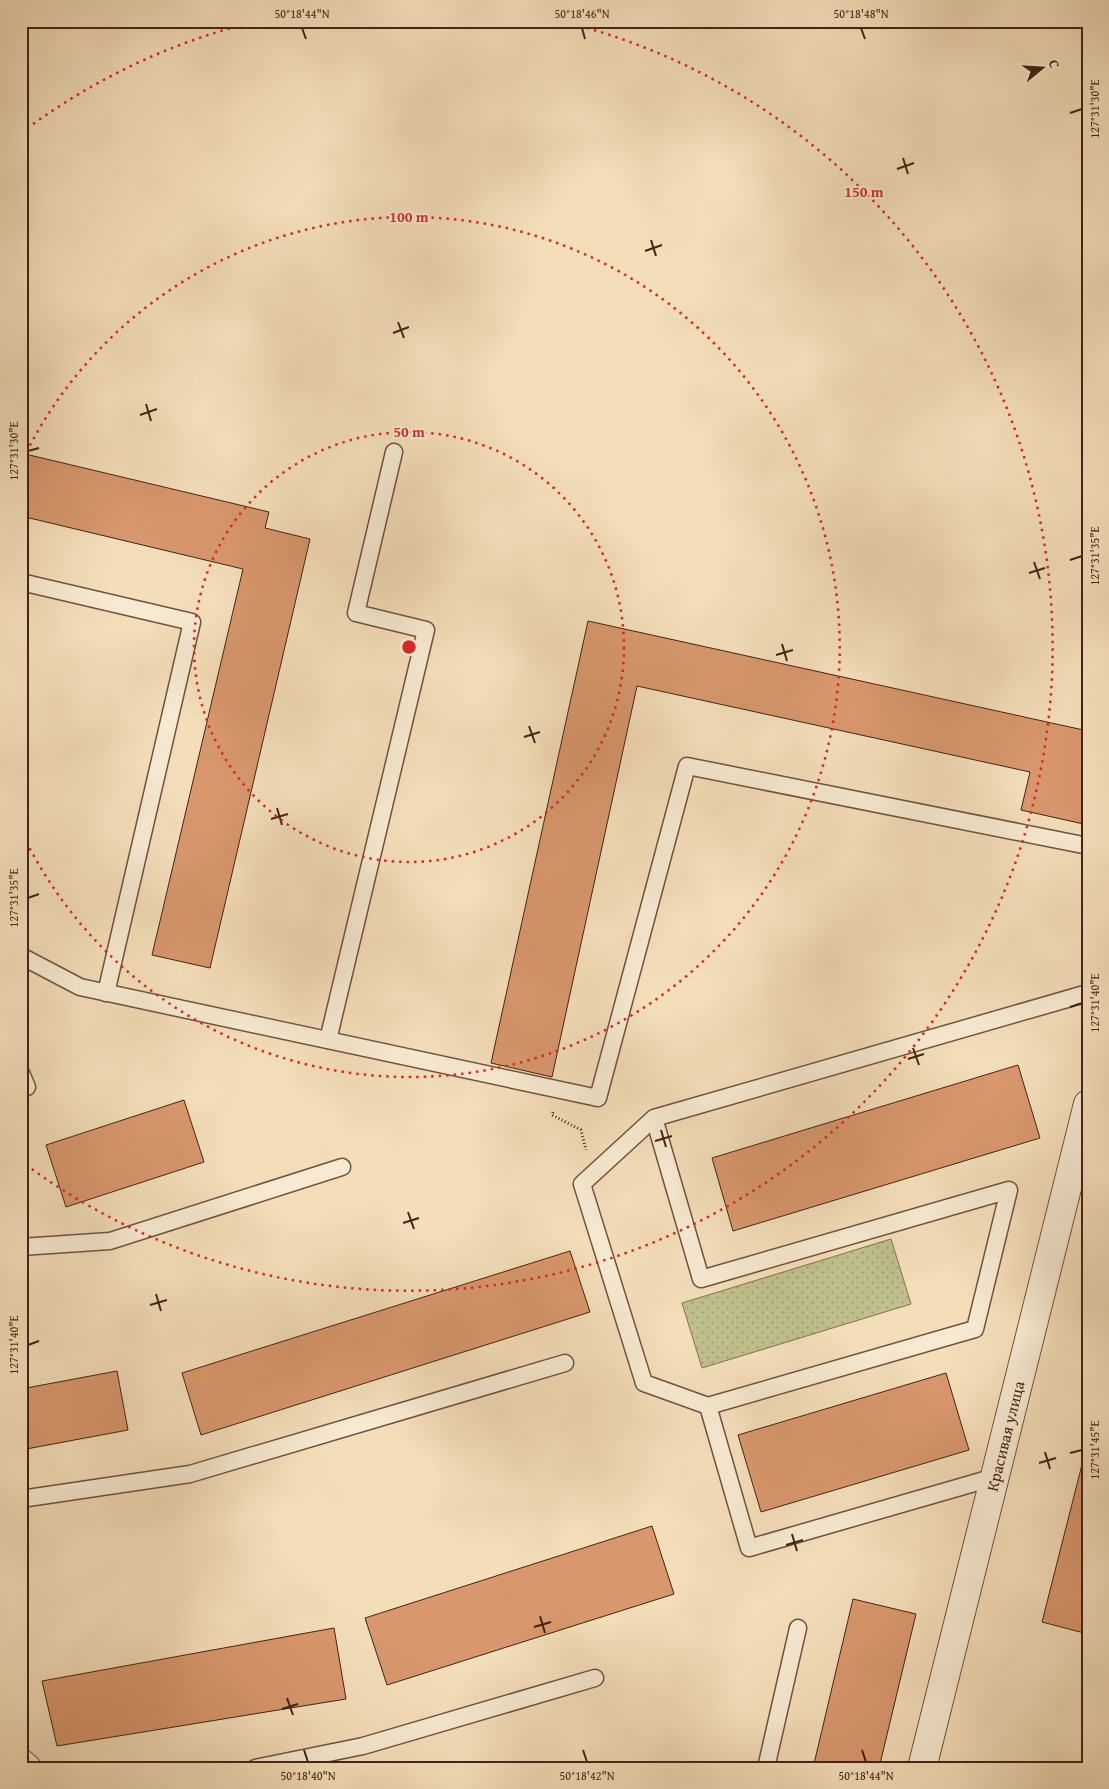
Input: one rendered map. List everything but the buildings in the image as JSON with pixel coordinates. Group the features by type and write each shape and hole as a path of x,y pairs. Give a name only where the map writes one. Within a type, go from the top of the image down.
{"street":[{"name":"Красивая улица","path":"922,1768 1088,1104"},
{"path":"21,1763 27,1768"}],"lane":[{"path":"328,1040 426,630 356,613 394,452"},
{"path":"21,582 192,622 106,992"},
{"path":"21,956 80,987 598,1098 687,766 1088,846"},
{"path":"654,1118 701,1279 1009,1190 975,1329 708,1406 644,1383 582,1184 654,1118 1088,993"},
{"path":"21,1247 110,1241 342,1167"},
{"path":"21,1499 190,1474 565,1362"},
{"path":"708,1406 749,1548 995,1476"},
{"path":"766,1768 798,1628"},
{"path":"255,1768 363,1746 595,1678"}],"path":[{"path":"558,1089 552,1116 581,1130 593,1173"}],"green space":[{"path":"891,1239 911,1304 702,1368 682,1303"}]}
